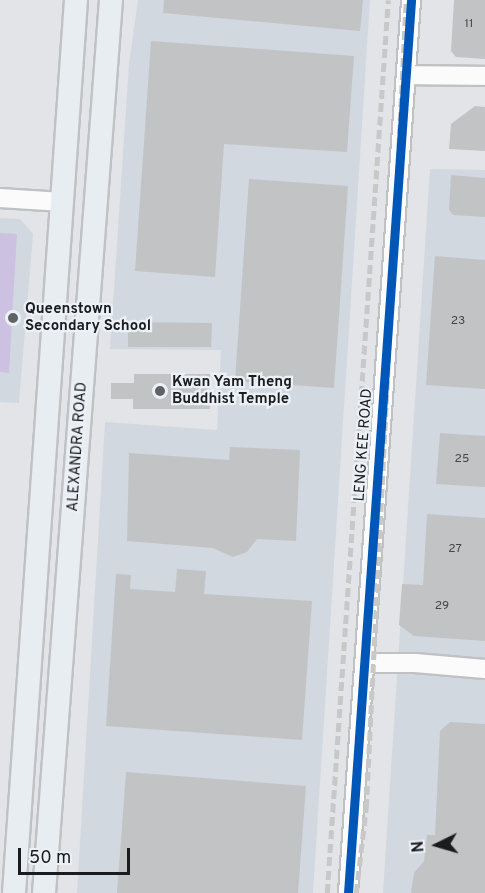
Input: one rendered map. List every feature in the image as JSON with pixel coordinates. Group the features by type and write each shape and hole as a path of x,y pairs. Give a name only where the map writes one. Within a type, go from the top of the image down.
{"main road":[{"path":"14,893 8,871 51,375 75,0"},
{"name":"ALEXANDRA ROAD","path":"44,893 111,0"},
{"path":"51,375 83,377"}],"street":[{"name":"LENG KEE ROAD","path":"348,893 411,0"},
{"path":"406,75 485,76"},
{"path":"0,198 63,202"},
{"path":"364,663 415,663 485,669"}],"shaded area":[{"path":"138,0 370,0 313,893 77,893 105,422 217,430 221,350 110,349 129,64"},
{"path":"430,169 485,170 485,893 383,893"},
{"name":"Queenstown Secondary School","path":"0,218 20,219 33,234 19,403 0,402"},
{"path":"0,233 17,234 9,373 0,372"}],"building":[{"path":"164,0 363,0 360,31 163,13"},
{"path":"454,0 485,0 485,59 456,57 451,51"},
{"path":"151,41 354,56 347,152 224,144 215,277 135,271"},
{"path":"475,106 485,107 485,151 449,149 451,124"},
{"path":"451,175 485,178 485,217 453,215 449,210"},
{"path":"249,179 348,186 334,388 235,381"},
{"path":"435,256 485,260 485,389 426,385"},
{"path":"128,322 212,323 211,347 128,347"},
{"name":"Kwan Yam Theng Buddhist Temple","path":"134,374 210,374 210,409 133,409 133,399 111,399 111,383 134,383"},
{"path":"440,433 485,436 485,487 436,484"},
{"path":"230,447 300,450 296,541 257,539 247,552 233,557 213,548 127,541 129,453 229,460"},
{"path":"427,514 485,518 485,641 414,636 399,625 402,584 423,585"},
{"path":"177,569 206,571 204,594 312,601 302,740 106,726 116,574 131,575 130,589 175,592"},
{"path":"450,722 485,724 485,893 411,893 414,873 424,861 427,835 435,835 440,731"},
{"path":"126,772 306,786 298,893 117,893"}],"railway":[{"path":"327,893 388,0"},
{"path":"356,893 366,808 406,0"}],"cycle path":[{"path":"348,893 411,0"}],"place":[{"name":"Queenstown Secondary School","path":"13,318"},
{"name":"Kwan Yam Theng Buddhist Temple","path":"160,391"}]}
